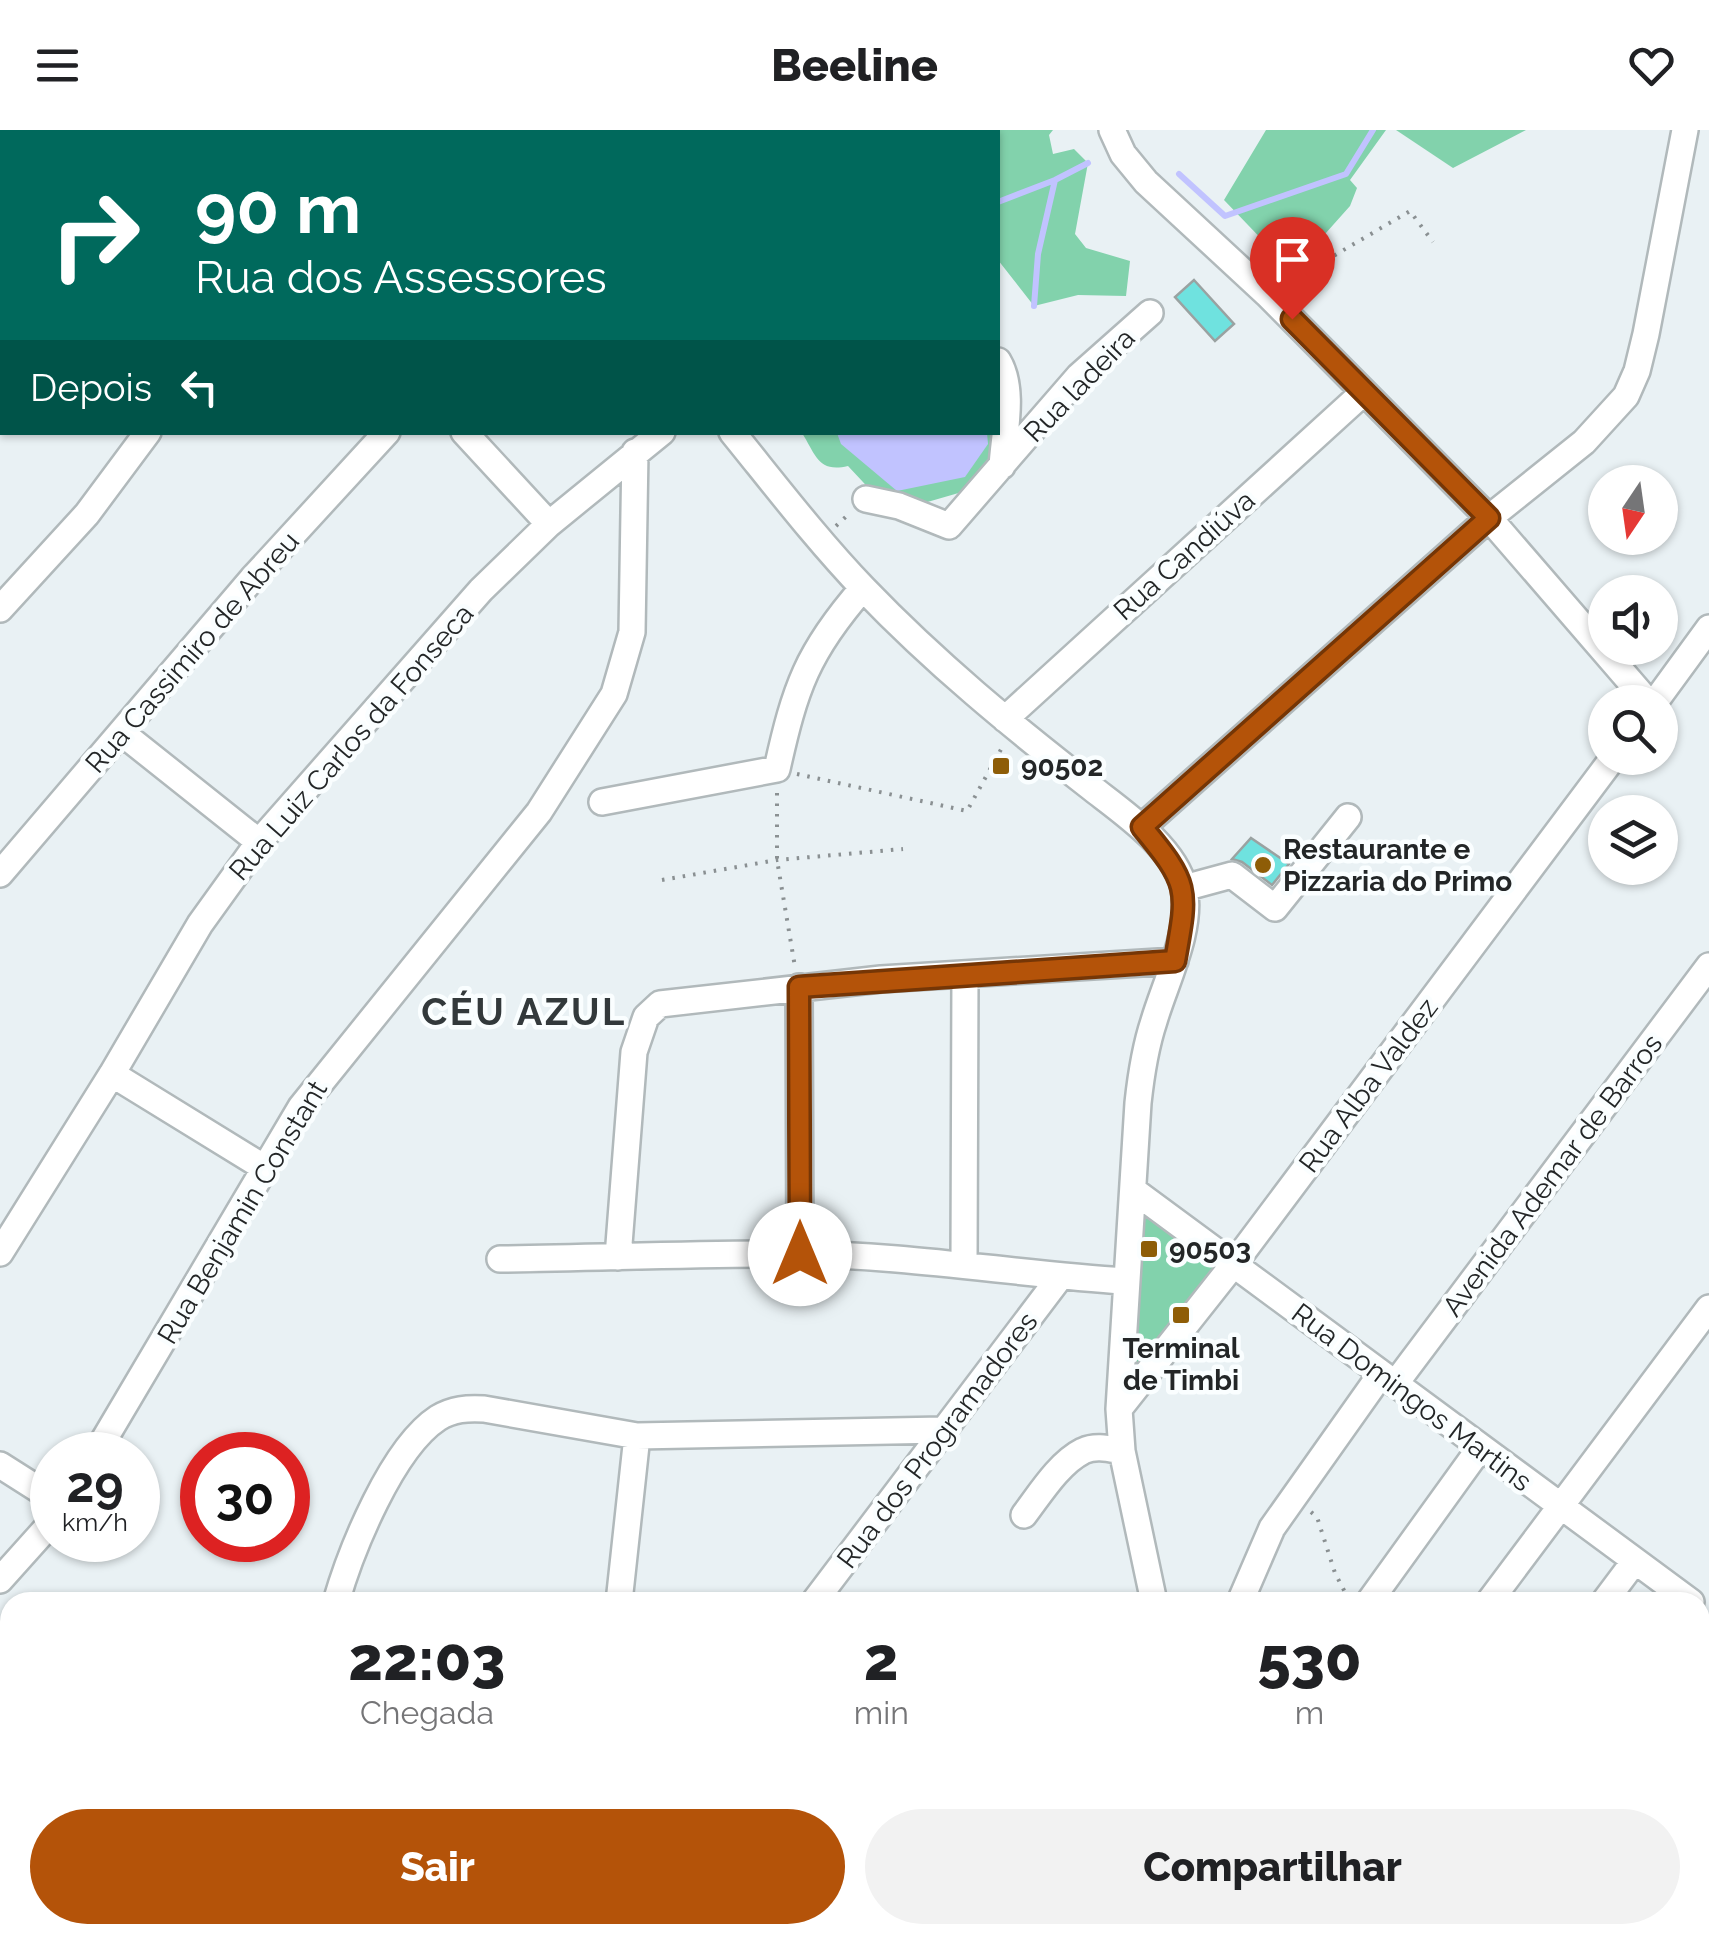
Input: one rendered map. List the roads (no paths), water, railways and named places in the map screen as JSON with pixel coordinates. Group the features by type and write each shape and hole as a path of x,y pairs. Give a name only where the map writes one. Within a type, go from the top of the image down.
{"street":[{"path":"1112,130 1123,154 1146,182 1267,294 1489,518 1637,685"},
{"path":"1142,827 1489,518 1584,442 1626,396 1646,334 1685,130"},
{"name":"Rua ladeira","path":"866,499 899,506 949,526 1079,376 1150,313"},
{"path":"1000,364 1005,373 1006,399 1002,466"},
{"name":"Rua Candiúva","path":"1009,723 1364,392"},
{"path":"0,609 86,514 146,435"},
{"name":"Rua Cassimiro de Abreu","path":"0,874 252,578 384,435"},
{"path":"467,435 549,524"},
{"name":"Rua Luiz Carlos da Fonseca","path":"0,1253 190,941 259,842 481,590 549,524 658,435"},
{"path":"734,435 819,540 907,633 1009,723 1142,827 1172,864 1184,888 1184,915 1175,961 1144,1057 1125,1281 1119,1410 1122,1451 1152,1592"},
{"name":"Rua Benjamin Constant","path":"108,1432 301,1107 539,812 614,694 632,632 635,452"},
{"path":"602,802 777,769 795,696 810,659 829,626 863,588"},
{"path":"1665,685 1709,628"},
{"path":"122,733 259,842"},
{"name":"Rua Alba Valdez","path":"1119,1410 1234,1264 1601,775"},
{"path":"1184,888 1232,875 1275,908 1348,817"},
{"path":"618,1257 634,1052 646,1017 660,1004 799,987 1175,961"},
{"name":"Avenida Ademar de Barros","path":"1244,1592 1272,1528 1294,1496 1709,966"},
{"path":"964,1264 965,974"},
{"path":"799,987 800,1254"},
{"path":"112,1074 263,1168"},
{"name":"Rua Domingos Martins","path":"1133,1190 1677,1592"},
{"path":"500,1259 800,1254 964,1264 1125,1281"},
{"name":"Rua dos Programadores","path":"822,1592 1060,1277"},
{"path":"1496,1592 1709,1308"},
{"path":"339,1592 345,1570 384,1487 418,1434 440,1417 461,1408 484,1408 637,1436 943,1430"},
{"path":"620,1592 637,1436"},
{"path":"1024,1515 1047,1484 1084,1450 1100,1447 1122,1451"},
{"path":"1376,1592 1480,1448"},
{"path":"0,1466 30,1484"},
{"path":"0,1580 30,1547"},
{"path":"1612,1592 1634,1562"}],"water":[{"path":"838,435 987,435 988,444 965,477 897,491 841,444"}],"waterway":[{"path":"1179,174 1225,216 1346,174 1373,130"},
{"path":"1000,201 1088,163"},
{"path":"1034,306 1038,254 1055,180"}],"place":[{"name":"90502","path":"1001,766"},
{"name":"Restaurante e Pizzaria do Primo","path":"1263,865"},
{"name":"90503","path":"1149,1249"},
{"name":"Terminal de Timbi","path":"1181,1315"}],"district":[{"name":"CÉU AZUL","path":"524,1012"}]}
